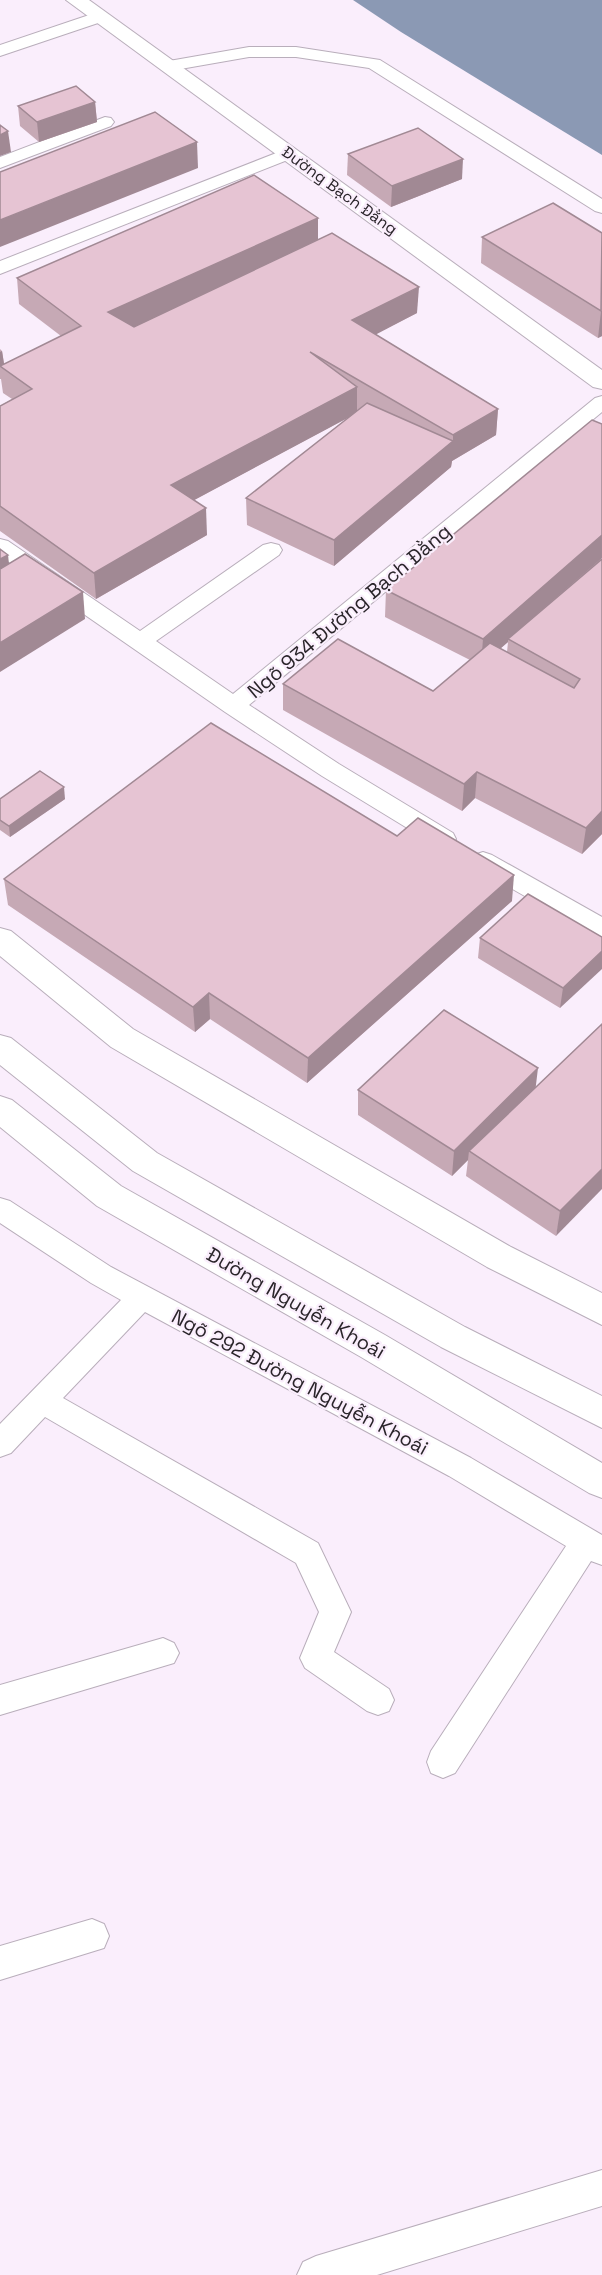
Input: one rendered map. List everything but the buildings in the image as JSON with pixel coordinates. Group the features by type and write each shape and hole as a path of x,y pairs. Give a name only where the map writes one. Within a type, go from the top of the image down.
{"street":[{"name":"Đường Bạch Đằng","path":"76,0 170,66 602,382"},
{"path":"0,939 122,1038 499,1257 602,1310"},
{"path":"0,1047 145,1162 453,1337 602,1413"},
{"name":"Đường Nguyễn Khoái","path":"0,1109 109,1196 373,1346 602,1482"}],"lane":[{"path":"0,51 98,17"},
{"path":"170,66 249,52 296,52 374,64 602,207"},
{"path":"0,163 105,122"},
{"path":"0,268 289,153"},
{"name":"Ngõ 934 Đường Bạch Đằng","path":"602,402 233,706 366,795 602,928"},
{"path":"0,546 233,706"},
{"path":"141,641 272,550"},
{"name":"Ngõ 292 Đường Nguyễn Khoái","path":"0,1209 101,1275 459,1467 594,1547"},
{"path":"0,1444 142,1297"},
{"path":"42,1401 307,1553 335,1612 316,1658 378,1700"},
{"path":"443,1762 594,1547"},
{"path":"0,1700 163,1653"},
{"path":"0,1964 92,1936"},
{"path":"316,2275 602,2188"}],"water":[{"path":"353,0 602,0 602,155 401,32"}]}
